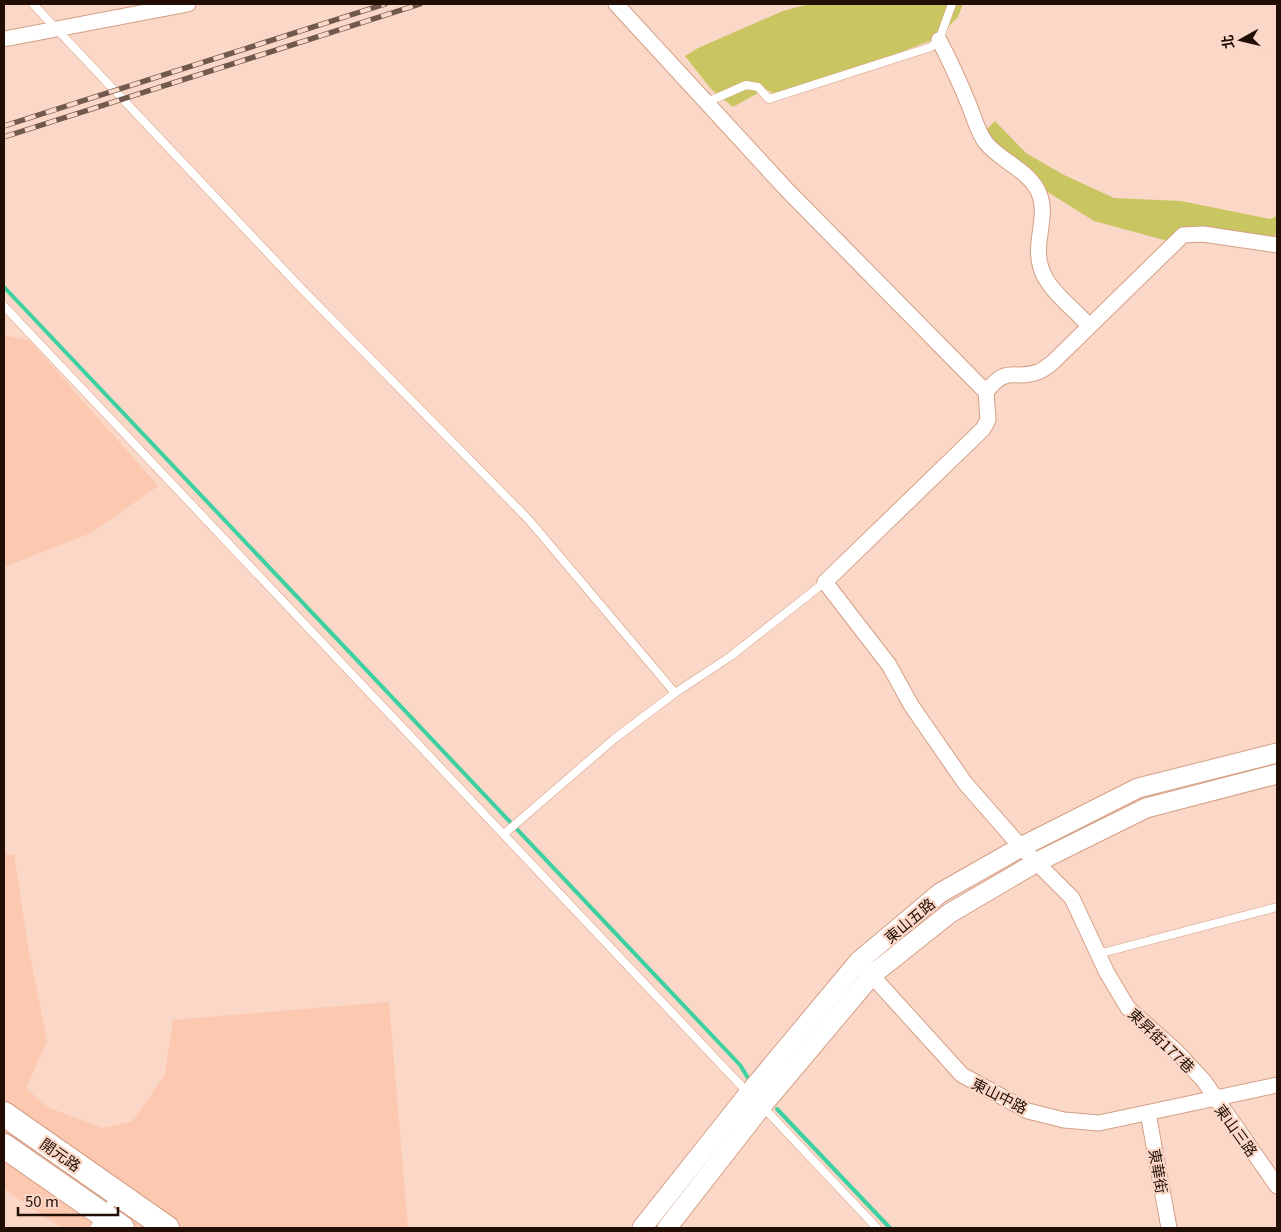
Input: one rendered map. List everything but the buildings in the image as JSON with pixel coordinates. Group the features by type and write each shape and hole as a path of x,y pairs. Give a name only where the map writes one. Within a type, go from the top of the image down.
{"main road":[{"name":"開元路","path":"4,1114 167,1228"},
{"name":"開元路","path":"4,1146 99,1221 122,1228"}],"street":[{"path":"4,39 57,31 188,4"},
{"path":"616,4 787,190 986,392 988,420 983,429 826,582"},
{"path":"939,40 970,108 976,127 987,144 1023,173 1037,188 1042,201 1042,221 1037,249 1041,268 1047,281 1089,326"},
{"path":"986,392 996,379 1008,375 1038,372 1052,363 1183,235 1203,234 1277,245"},
{"name":"東昇街177巷","path":"826,582 889,664 911,705 965,783 1021,847 1072,898 1098,954 1128,1008 1177,1052 1204,1081 1214,1098"},
{"name":"東山五路","path":"667,1228 755,1100 859,961 940,893 1021,847 1138,788 1277,753"},
{"name":"東山五路","path":"642,1228 755,1100 872,975 950,913 1037,862 1146,808 1277,774"},
{"name":"東山中路","path":"859,961 962,1076 1028,1111 1064,1120 1099,1123 1277,1085"},
{"name":"東山三路","path":"1214,1098 1277,1186"},
{"name":"東華街","path":"1148,1113 1169,1228"}],"lane":[{"path":"33,4 300,287 529,520 675,692"},
{"path":"705,103 746,85 758,87 769,99 931,47 939,40 952,4"},
{"path":"4,306 877,1228"},
{"path":"504,834 614,739 675,692 731,656 826,582"},
{"path":"1098,954 1277,907"},
{"path":"99,1221 118,1193"}],"shaded area":[{"path":"809,4 963,4 958,17 937,38 783,98 765,89 733,107 711,89 685,56 698,48 783,11"},
{"path":"995,121 1026,153 1062,174 1114,198 1181,201 1270,219 1277,216 1277,235 1245,243 1164,240 1094,221 1046,191 1025,184 976,140"},
{"path":"4,335 30,341 158,486 91,533 4,567"},
{"path":"14,854 28,946 47,1041 26,1088 47,1107 102,1128 133,1121 165,1074 173,1020 389,1002 408,1228 62,1228 4,1189 4,855"}],"waterway":[{"path":"4,287 740,1065 748,1078"},
{"path":"777,1109 890,1228"}],"railway":[{"path":"4,126 385,4"},
{"path":"4,137 420,4"}]}
